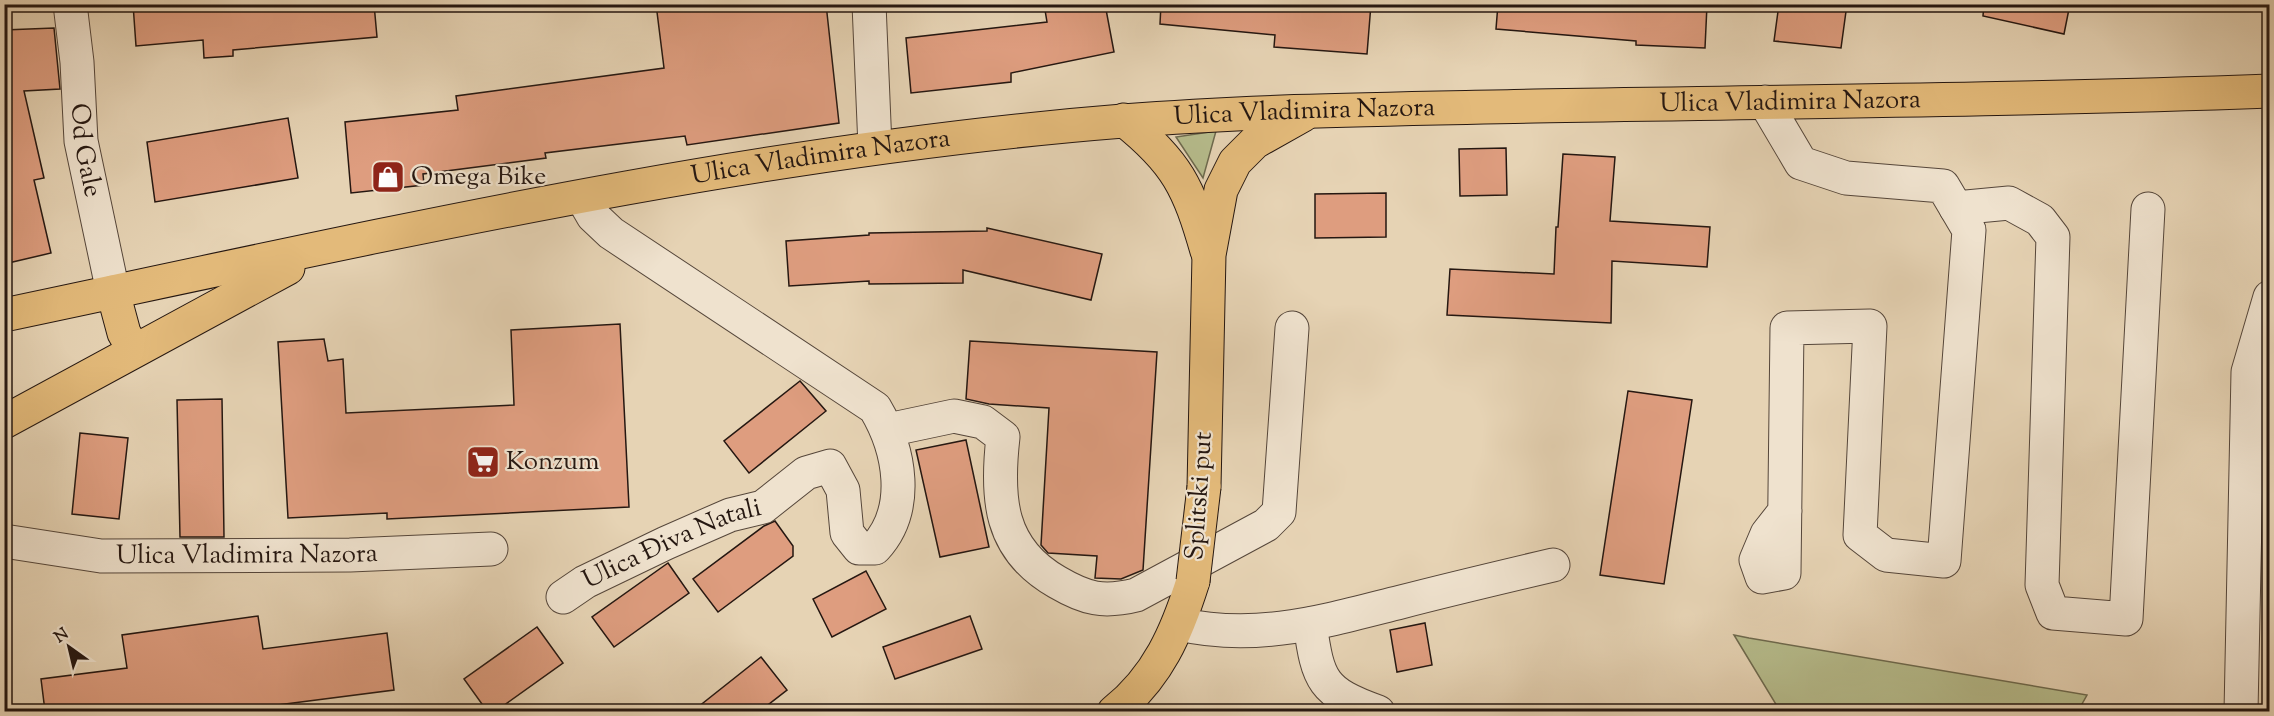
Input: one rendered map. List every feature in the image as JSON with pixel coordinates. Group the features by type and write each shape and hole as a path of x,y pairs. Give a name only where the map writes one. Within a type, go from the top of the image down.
{"main road":[{"name":"Ulica Vladimira Nazora","path":"4,315 582,197 875,147 1124,120 1313,111 2270,91"},
{"name":"Splitski put","path":"1114,711 1149,678 1179,624 1193,581 1204,487 1209,255 1221,190 1236,162 1255,142 1313,111"},
{"name":"Splitski put","path":"1124,120 1166,157 1180,176 1193,201 1209,255"},
{"name":"Ulica Vladimira Nazora","path":"4,422 260,281 349,243"},
{"path":"113,292 124,333 134,350"}],"street":[{"path":"869,4 875,147"},
{"name":"Od Gale","path":"63,5 77,62 81,141 113,292"},
{"path":"1765,102 1801,163 1846,178 1943,186 1969,230 1944,561 1886,555 1860,535 1870,326 1786,328 1785,511"},
{"name":"Ulica Điva Natali","path":"563,597 585,582 666,543 730,515 763,507 806,473 830,466 843,490 847,533 859,548 875,548 886,535 897,506 897,459 888,430 875,408 611,233 593,216 582,197"},
{"path":"1956,208 2009,203 2040,220 2053,237 2042,585 2053,613 2126,620 2148,209"},
{"path":"2241,711 2248,372 2270,297"},
{"path":"888,430 954,416 983,422 1004,437 999,473 1004,508 1011,540 1028,562 1040,573 1083,598 1116,600 1136,595 1266,525 1279,512 1292,328"},
{"name":"Ulica Vladimira Nazora","path":"4,541 101,556 350,555 491,549"},
{"path":"1179,624 1208,630 1245,633 1310,624 1553,566"},
{"path":"1310,624 1316,667 1333,691 1349,701 1378,711"}],"green space":[{"path":"1216,131 1203,178 1176,137"},
{"path":"1734,635 2087,695 2078,711 1780,711"}],"building":[{"path":"133,4 200,4 200,9 241,4 374,4 377,37 233,50 233,56 204,58 203,40 136,46"},
{"path":"656,4 826,4 839,123 687,145 685,136 545,153 546,158 423,174 424,185 351,193 345,122 458,110 456,96 664,68"},
{"path":"1044,4 1105,4 1114,52 1011,73 1011,82 911,93 906,38 1047,22"},
{"path":"1161,4 1371,4 1367,54 1274,47 1275,35 1160,24"},
{"path":"1498,4 1707,5 1705,48 1636,45 1636,41 1496,29"},
{"path":"1779,4 1847,4 1841,48 1774,41"},
{"path":"1984,4 2070,4 2064,34 1983,16"},
{"path":"54,28 60,89 24,91 44,178 34,180 51,253 4,264 4,125 7,125 4,30"},
{"path":"288,118 298,178 155,202 147,142"},
{"path":"1506,148 1507,195 1460,196 1459,149"},
{"path":"1563,154 1615,157 1610,221 1710,227 1707,267 1612,261 1611,323 1447,315 1450,269 1554,274"},
{"path":"1386,193 1386,237 1315,238 1315,194"},
{"path":"987,228 1102,254 1091,300 963,270 963,283 869,284 869,281 789,286 786,241 869,235 869,233 987,231"},
{"path":"620,324 629,507 387,519 387,513 288,518 278,342 324,339 328,361 343,359 346,413 514,405 511,330"},
{"path":"970,341 1157,352 1143,570 1121,579 1095,578 1097,556 1048,553 1041,545 1049,408 989,404 966,399"},
{"path":"800,381 826,411 749,473 724,441"},
{"path":"1628,391 1692,400 1664,584 1600,575"},
{"path":"222,399 224,537 180,537 177,400"},
{"path":"80,433 128,438 119,519 72,514"},
{"path":"966,440 989,547 940,557 916,450"},
{"path":"775,521 793,546 793,556 718,612 693,579 764,526"},
{"path":"668,563 689,593 614,647 592,617"},
{"path":"866,571 886,609 832,637 813,599"},
{"path":"258,616 263,649 387,633 394,690 230,711 45,711 41,679 127,668 122,635"},
{"path":"970,616 982,649 895,679 883,647"},
{"path":"1425,623 1432,665 1397,672 1390,630"},
{"path":"537,627 563,663 496,711 487,711 464,679"},
{"path":"761,657 787,690 760,711 693,711"}],"place":[{"name":"Omega Bike","path":"388,177"},
{"name":"Konzum","path":"483,462"}]}
